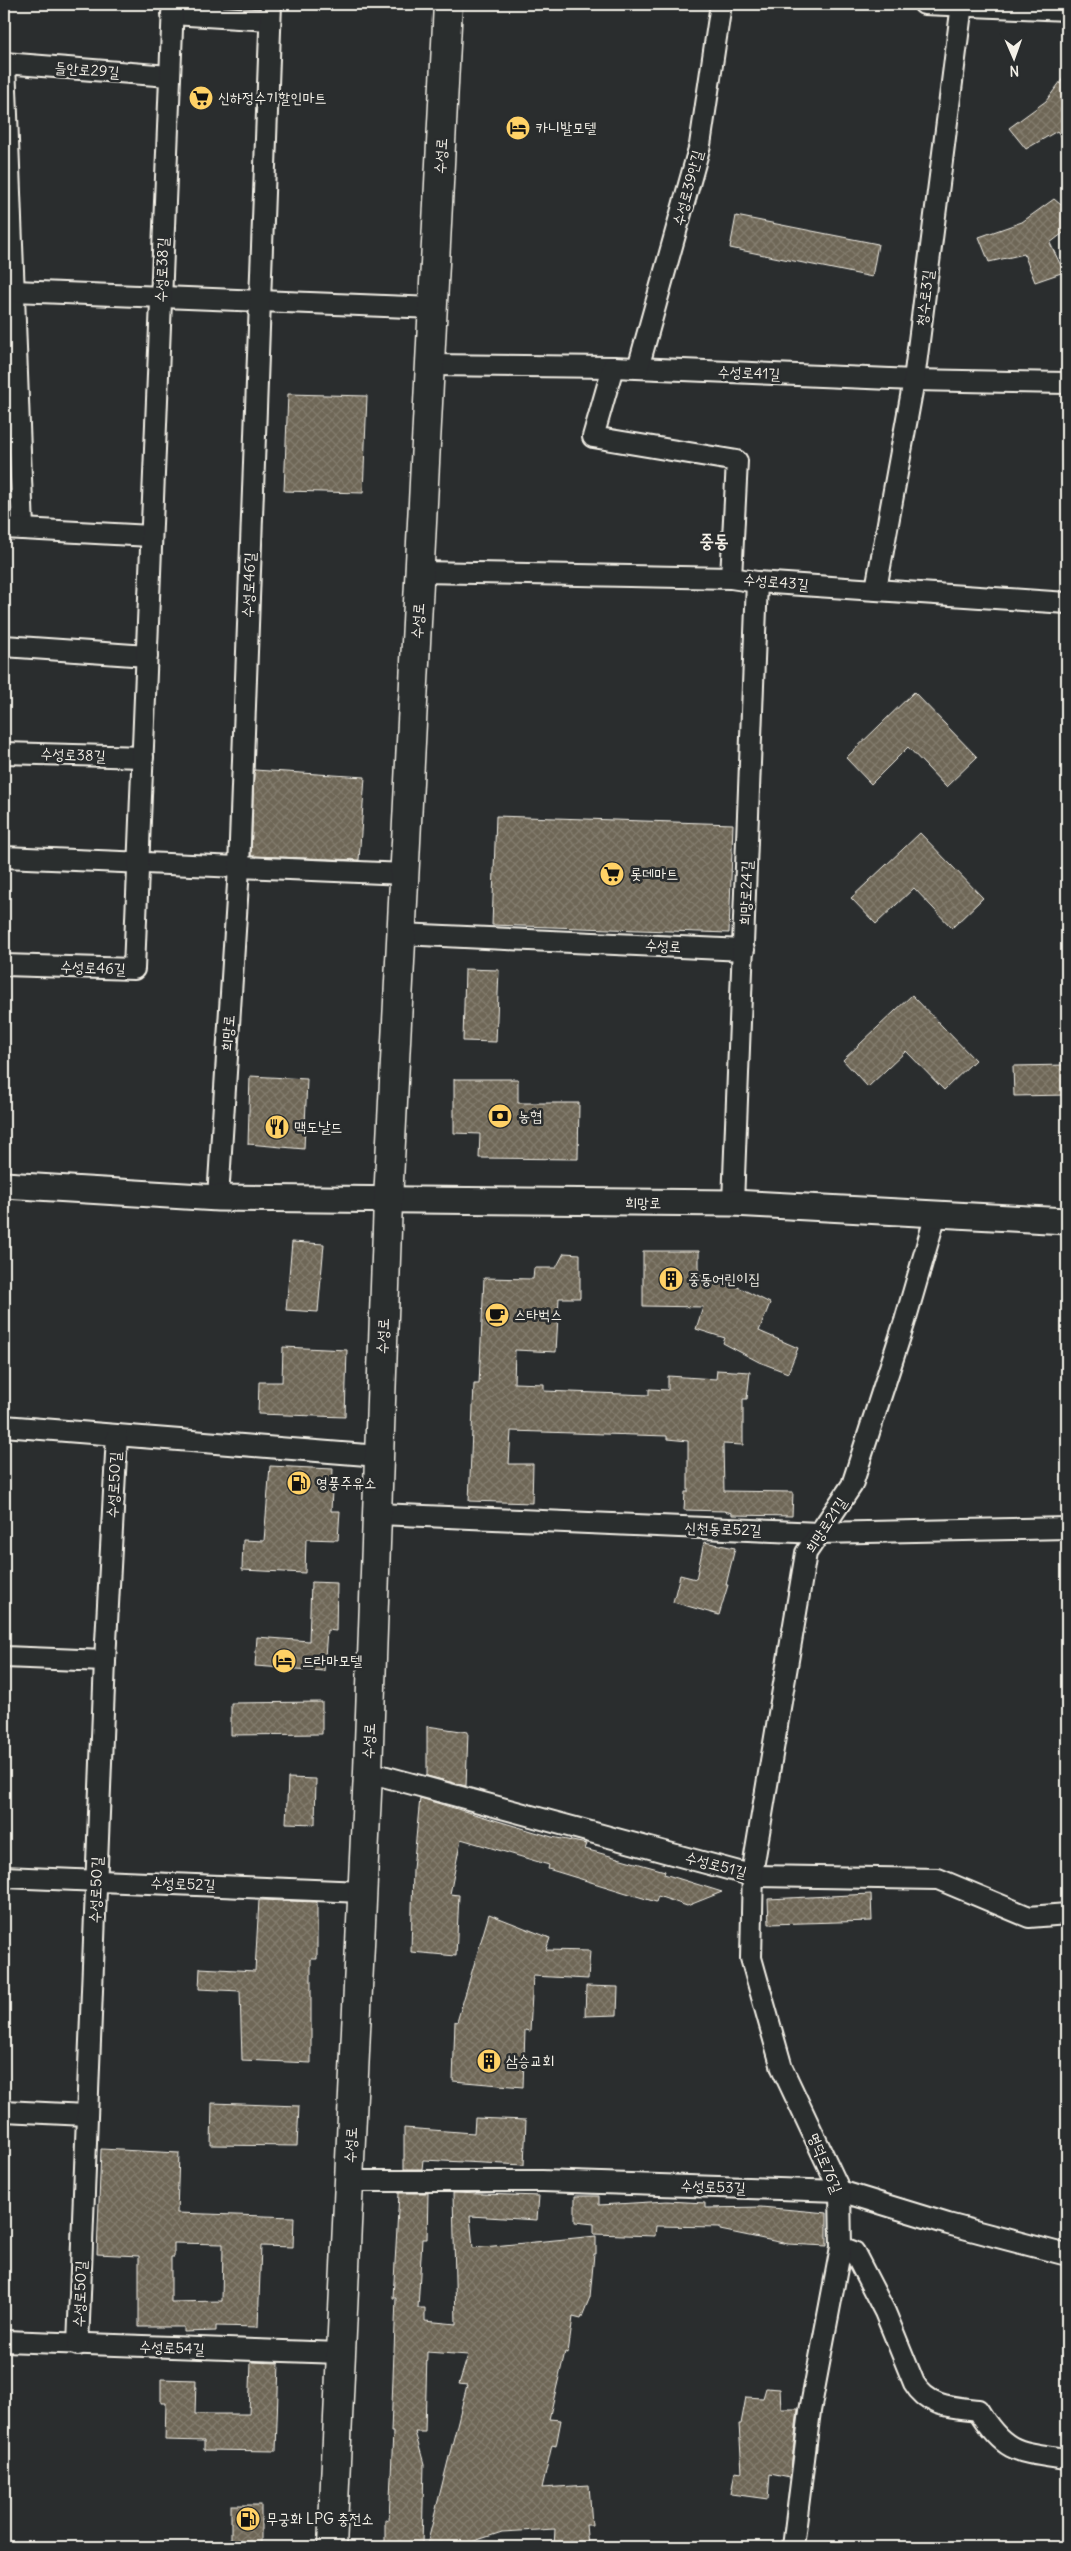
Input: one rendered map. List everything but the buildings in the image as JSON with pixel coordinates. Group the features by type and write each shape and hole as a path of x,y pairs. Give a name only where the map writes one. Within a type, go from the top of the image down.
{"main road":[{"name":"수성로","path":"332,2547 379,1514 379,1456 388,1201 448,4"}],"street":[{"name":"수성로39안길","path":"638,368 700,145 721,4"},
{"path":"924,4 1067,10"},
{"name":"청수로3길","path":"876,589 914,380 962,5"},
{"path":"172,9 271,12 260,302"},
{"name":"수성로38길","path":"139,862 172,9"},
{"name":"들안로29길","path":"14,529 14,291 4,63 169,76"},
{"path":"14,291 161,295 260,302 434,308"},
{"name":"수성로46길","path":"239,868 260,302"},
{"name":"수성로41길","path":"431,365 613,367 914,380 1067,383"},
{"name":"수성로43길","path":"613,367 593,438 737,461 731,578 756,582 1067,603"},
{"path":"14,529 151,536"},
{"path":"420,572 731,578"},
{"name":"희망로24길","path":"733,1203 744,950 756,582"},
{"path":"4,646 147,656"},
{"name":"수성로38길","path":"4,753 143,757"},
{"path":"4,857 404,874"},
{"name":"수성로46길","path":"4,965 134,969 139,862"},
{"name":"희망로","path":"218,1198 239,868"},
{"name":"수성로","path":"402,934 744,950"},
{"name":"희망로","path":"4,1185 218,1198 733,1203 1067,1221"},
{"name":"희망로21길","path":"754,1876 753,1868 806,1553 852,1485 905,1321 936,1214"},
{"name":"수성로50길","path":"4,1426 379,1456"},
{"name":"수성로50길","path":"78,2345 105,1661 117,1435"},
{"name":"신천동로52길","path":"379,1514 819,1533 1067,1528"},
{"path":"4,1657 105,1661"},
{"name":"수성로51길","path":"368,1772 754,1876 938,1879 1029,1917 1067,1914"},
{"name":"명덕로76길","path":"754,1876 751,1958 782,2068 840,2191 840,2247 810,2411 793,2547"},
{"name":"수성로52길","path":"4,1877 362,1892"},
{"path":"4,2111 86,2115"},
{"name":"수성로53길","path":"350,2181 542,2181 840,2191 948,2224 1067,2255"},
{"path":"840,2247 854,2252 870,2279 921,2394 937,2404 978,2410 997,2438 1006,2446 1024,2452 1067,2459"},
{"name":"수성로54길","path":"4,2341 340,2353"}],"place":[{"name":"신하정수기할인마트","path":"201,98"},
{"name":"카니발모텔","path":"518,128"},
{"name":"롯데마트","path":"612,874"},
{"name":"농협","path":"500,1116"},
{"name":"맥도날드","path":"277,1127"},
{"name":"중동어린이집","path":"671,1279"},
{"name":"스타벅스","path":"497,1315"},
{"name":"영풍주유소","path":"299,1483"},
{"name":"드라마모텔","path":"284,1661"},
{"name":"삼승교회","path":"489,2061"},
{"name":"무궁화 LPG 충전소","path":"248,2519"}],"district":[{"name":"중동","path":"714,541"}]}
